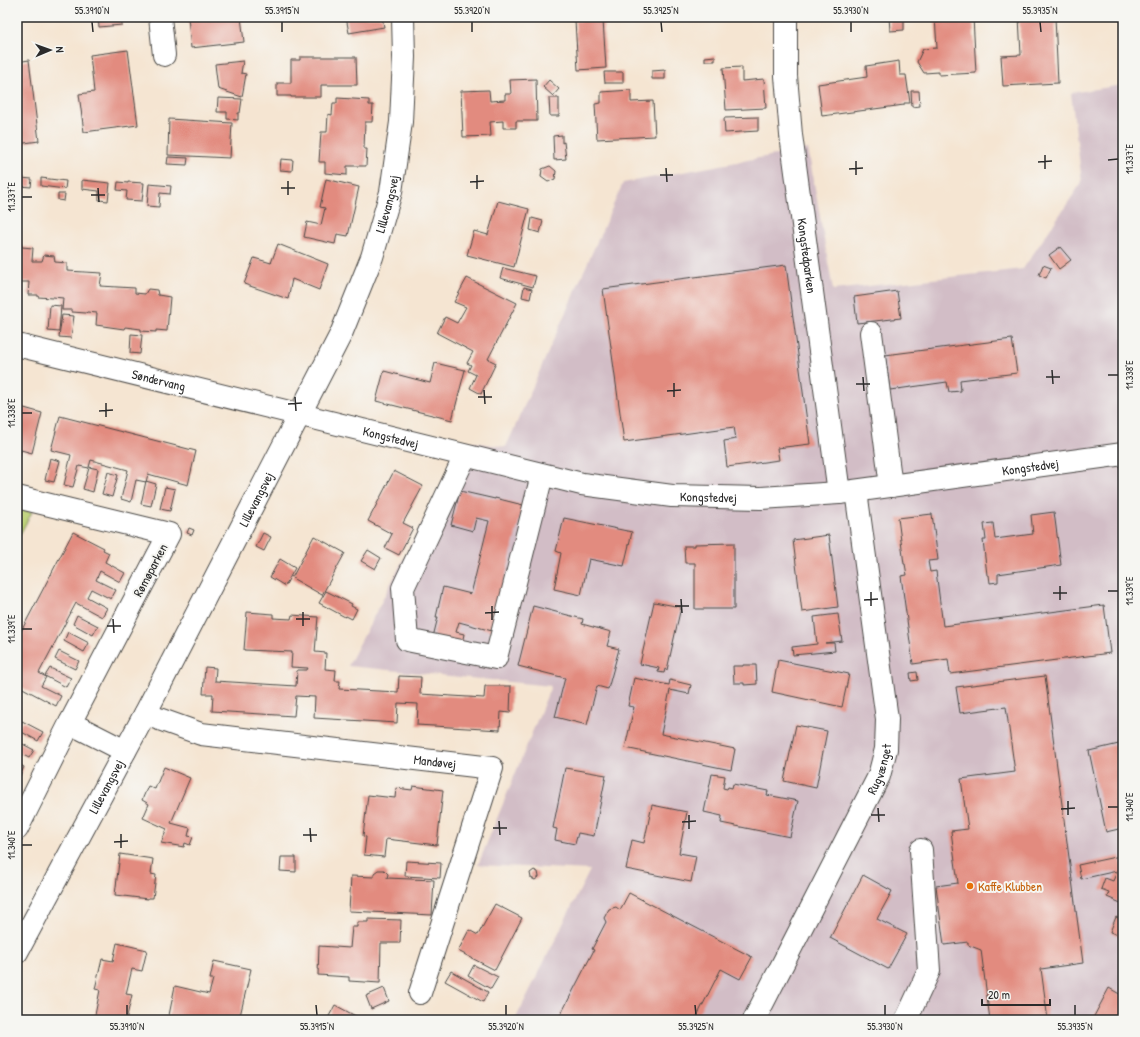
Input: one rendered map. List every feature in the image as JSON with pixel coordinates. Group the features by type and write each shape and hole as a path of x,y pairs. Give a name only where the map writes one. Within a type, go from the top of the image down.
{"street":[{"path":"160,17 164,55"},
{"name":"Lillevangsvej","path":"17,952 145,714 341,334 372,257 391,192 401,122 404,56 403,17"},
{"name":"Kongstedparken","path":"786,17 786,76 791,135 848,492"},
{"path":"871,333 891,486"},
{"name":"Søndervang","path":"17,345 300,415"},
{"name":"Kongstedvej","path":"300,415 582,484 672,496 761,498 848,492 1123,454"},
{"path":"465,456 403,588 407,640 496,658 542,475"},
{"name":"Rugvænget","path":"754,1020 879,776 886,749 887,719 848,492"},
{"name":"Rømøparken","path":"17,497 169,534 70,723 17,829"},
{"name":"Mandøvej","path":"145,714 201,734 492,768 420,994"},
{"path":"70,723 125,752"},
{"path":"906,1020 929,971 921,850"}],"shaded area":[{"path":"1123,85 1123,1020 515,1020 590,870 478,865 551,686 348,666 465,441 506,447 623,183 808,149 833,290 1023,269 1082,182 1071,93"}],"green space":[{"path":"17,508 32,512 17,540"}],"building":[{"path":"98,17 121,17 122,25 99,27"},
{"path":"188,17 241,17 244,42 191,48"},
{"path":"346,17 382,17 384,27 349,33"},
{"path":"889,17 904,17 904,30 890,31"},
{"path":"935,17 973,17 976,73 939,75 939,72 924,73 917,62 923,49 937,48"},
{"path":"1019,17 1055,17 1058,83 1003,86 1001,56 1021,55"},
{"path":"603,20 606,68 578,70 575,21"},
{"path":"128,50 138,125 84,132 79,94 94,92 90,55"},
{"path":"715,56 715,61 705,61 705,57"},
{"path":"300,57 356,57 357,85 321,85 321,97 277,96 277,83 291,83 291,60 300,60"},
{"path":"29,60 39,141 17,144 17,62"},
{"path":"243,61 241,73 246,74 242,97 218,89 215,64"},
{"path":"899,61 900,75 906,75 910,103 822,116 818,84 867,77 866,66"},
{"path":"742,67 742,81 764,79 766,108 726,110 723,68"},
{"path":"665,70 665,79 652,79 652,71"},
{"path":"604,72 623,72 623,83 605,83"},
{"path":"536,79 537,121 516,121 516,128 503,128 503,121 490,122 491,136 463,137 461,91 489,90 490,101 505,100 505,94 511,94 510,80"},
{"path":"549,80 559,89 553,96 543,87"},
{"path":"631,90 631,102 653,101 655,136 597,139 595,104 601,103 601,92"},
{"path":"911,91 919,91 920,106 912,107"},
{"path":"218,98 242,99 240,113 238,113 238,120 227,119 227,112 217,112"},
{"path":"337,98 369,100 369,105 373,105 372,122 365,122 364,149 367,149 366,166 347,166 347,175 325,173 325,162 319,162 321,132 327,132 328,114 332,115 333,103 337,103"},
{"path":"549,98 559,98 559,116 550,116"},
{"path":"758,117 758,131 725,133 724,118"},
{"path":"169,119 232,123 230,158 168,155"},
{"path":"562,135 562,143 564,142 566,159 554,160 553,136"},
{"path":"168,157 188,158 187,165 167,164"},
{"path":"281,159 293,160 292,171 280,170"},
{"path":"550,166 556,171 555,179 548,182 541,177 542,169"},
{"path":"21,178 32,179 31,187 20,186"},
{"path":"41,178 66,181 65,189 41,186"},
{"path":"326,179 359,187 348,236 337,234 335,244 304,237 307,222 321,225 325,208 320,207"},
{"path":"82,180 110,183 108,201 99,200 99,191 82,189"},
{"path":"118,182 144,183 142,201 126,200 127,191 117,190"},
{"path":"149,184 171,186 170,194 160,193 159,207 147,206"},
{"path":"58,194 65,194 64,201 58,200"},
{"path":"498,201 529,209 514,267 467,255 474,231 488,235"},
{"path":"532,218 543,221 540,233 530,230"},
{"path":"17,241 20,241 22,247 33,248 32,261 42,261 44,255 54,256 55,262 67,263 67,271 102,273 100,286 135,288 135,293 145,294 148,289 157,290 158,295 170,297 167,331 141,331 141,329 125,327 124,329 96,325 97,313 62,310 63,298 28,295 29,282 18,282 17,285"},
{"path":"278,244 328,264 319,290 292,279 288,299 244,284 254,258 271,263"},
{"path":"1060,247 1071,260 1059,269 1049,255"},
{"path":"786,265 810,444 777,448 779,460 727,467 724,441 736,439 734,427 624,442 603,289"},
{"path":"1043,265 1051,268 1046,278 1039,275"},
{"path":"503,268 536,276 533,287 500,278"},
{"path":"467,278 517,303 488,359 496,363 481,394 470,388 476,375 468,371 471,365 467,363 473,352 437,333 445,317 457,323 466,307 454,302"},
{"path":"524,287 532,289 530,299 522,297"},
{"path":"897,291 901,318 857,323 854,297"},
{"path":"50,305 61,306 59,332 48,331"},
{"path":"62,315 74,316 71,338 59,337"},
{"path":"131,334 142,335 140,354 130,353"},
{"path":"1012,339 1017,373 960,380 961,391 949,392 947,382 890,390 885,355"},
{"path":"435,363 465,370 452,420 376,401 384,371 430,383"},
{"path":"17,406 42,413 32,453 21,450 18,464"},
{"path":"60,416 196,451 188,485 148,474 146,482 136,480 131,502 121,499 128,470 91,460 89,467 98,469 93,492 83,489 89,468 79,466 73,487 64,485 71,455 51,450"},
{"path":"50,458 60,461 54,482 45,480"},
{"path":"394,471 423,486 403,523 413,528 399,555 385,548 392,534 368,521"},
{"path":"108,472 118,475 112,497 102,494"},
{"path":"146,481 156,484 151,506 141,504"},
{"path":"165,487 175,489 170,511 160,509"},
{"path":"460,491 523,505 492,631 459,622 456,632 464,634 462,644 433,637 443,587 471,594 489,521 476,518 473,531 451,525"},
{"path":"1054,512 1061,565 998,574 998,582 990,583 989,575 987,575 983,540 986,540 984,524 993,523 995,539 1033,534 1031,515"},
{"path":"932,514 938,560 928,561 930,572 936,571 943,626 1104,605 1110,653 950,674 948,659 913,664 901,576 907,575 904,564 898,518"},
{"path":"564,518 632,532 624,566 589,559 581,595 554,589 561,553 556,551"},
{"path":"189,528 194,530 192,535 187,533"},
{"path":"73,532 104,548 103,550 109,553 105,562 125,573 120,582 100,571 96,580 116,590 111,599 91,589 87,597 107,608 102,617 76,603 39,673 46,677 41,686 61,696 56,706 17,685 17,639"},
{"path":"263,533 271,537 264,551 256,547"},
{"path":"829,535 838,607 802,612 793,540"},
{"path":"314,536 345,553 322,595 292,578"},
{"path":"734,543 734,609 695,609 695,563 685,563 684,546 695,546 695,544"},
{"path":"368,550 381,558 375,569 361,561"},
{"path":"280,559 295,568 285,586 270,577"},
{"path":"326,591 352,604 351,606 357,609 352,619 346,616 345,617 319,603"},
{"path":"654,602 681,607 667,670 665,669 664,673 658,672 659,668 640,664"},
{"path":"533,606 583,619 582,624 611,632 607,646 619,649 608,689 597,686 587,725 555,717 565,678 518,666"},
{"path":"247,612 273,614 273,618 291,619 292,615 318,617 315,652 326,653 325,669 336,670 335,681 340,681 339,689 398,692 399,676 421,677 420,694 484,698 485,686 511,686 510,713 501,712 500,730 417,725 418,704 398,703 397,723 314,718 315,697 296,696 294,716 212,711 213,694 203,694 205,667 216,668 215,681 296,686 297,670 307,670 308,668 291,667 292,652 244,650"},
{"path":"838,614 842,641 825,643 834,643 835,651 793,655 792,647 817,644 814,617"},
{"path":"77,615 98,626 93,635 73,624"},
{"path":"68,632 89,643 84,652 64,641"},
{"path":"59,651 79,661 75,669 55,659"},
{"path":"778,660 849,674 842,707 772,692"},
{"path":"756,665 757,684 744,685 744,683 734,683 733,666"},
{"path":"50,668 71,678 66,687 45,676"},
{"path":"917,672 918,680 911,681 910,673"},
{"path":"1045,676 1083,963 1041,969 1048,1020 990,1020 981,950 968,945 968,942 944,945 936,886 958,883 951,831 968,829 961,779 1015,772 1006,707 960,713 956,687"},
{"path":"634,678 669,685 670,680 691,685 689,694 670,690 661,734 735,749 731,770 625,748 634,707 628,706"},
{"path":"22,721 43,732 38,741 18,730"},
{"path":"796,725 827,731 816,788 784,781"},
{"path":"17,741 34,750 29,758 17,752"},
{"path":"1123,743 1123,828 1106,832 1089,751"},
{"path":"17,763 24,767 20,776 17,774"},
{"path":"164,767 190,778 171,823 190,828 188,836 193,837 190,845 185,843 184,847 161,843 167,829 143,818 149,804 142,800 148,786 155,789"},
{"path":"565,768 606,775 594,836 578,833 575,844 555,840 557,829 553,828"},
{"path":"712,774 725,776 723,788 732,788 733,784 768,791 767,795 798,801 790,837 721,823 722,816 704,812"},
{"path":"413,786 443,790 437,845 386,839 384,857 364,855 366,837 363,836 368,795 395,798 396,788 412,790"},
{"path":"652,805 687,812 679,853 696,856 691,882 626,869 632,840 644,843"},
{"path":"120,854 153,859 151,874 156,875 153,898 148,899 115,895"},
{"path":"1120,856 1123,869 1120,870 1123,871 1123,904 1107,897 1109,892 1101,889 1105,878 1113,881 1117,871 1081,879 1078,865"},
{"path":"281,857 296,857 296,872 280,871"},
{"path":"406,861 441,863 440,878 405,876"},
{"path":"378,870 384,870 388,874 387,878 434,880 432,915 349,911 351,876 374,877 374,873"},
{"path":"534,870 538,872 539,877 535,880 531,878 530,873"},
{"path":"863,875 892,891 877,919 907,934 888,969 830,938"},
{"path":"629,893 752,957 740,979 721,969 695,1020 563,1020 559,1018 594,950 592,949 606,922 604,918 609,909 616,907 620,910"},
{"path":"495,904 522,918 495,970 458,951 469,930 478,935"},
{"path":"1116,917 1123,920 1123,937 1110,932"},
{"path":"368,919 401,920 400,943 381,943 380,983 349,981 349,977 318,975 319,946 350,948 352,927 357,927 357,922 368,922"},
{"path":"117,943 147,950 142,971 132,969 126,994 132,995 126,1020 94,1020 100,990 95,989 102,959 113,961"},
{"path":"214,961 251,969 239,1020 168,1020 175,986 209,994 213,979 210,979"},
{"path":"474,965 498,977 491,989 468,976"},
{"path":"451,971 488,992 483,1002 445,981"},
{"path":"384,988 389,1001 371,1009 366,996"},
{"path":"1109,988 1123,996 1123,1020 1092,1020"},
{"path":"335,1005 363,1020 327,1020"}],"place":[{"name":"Kaffe Klubben","path":"970,886"}]}
